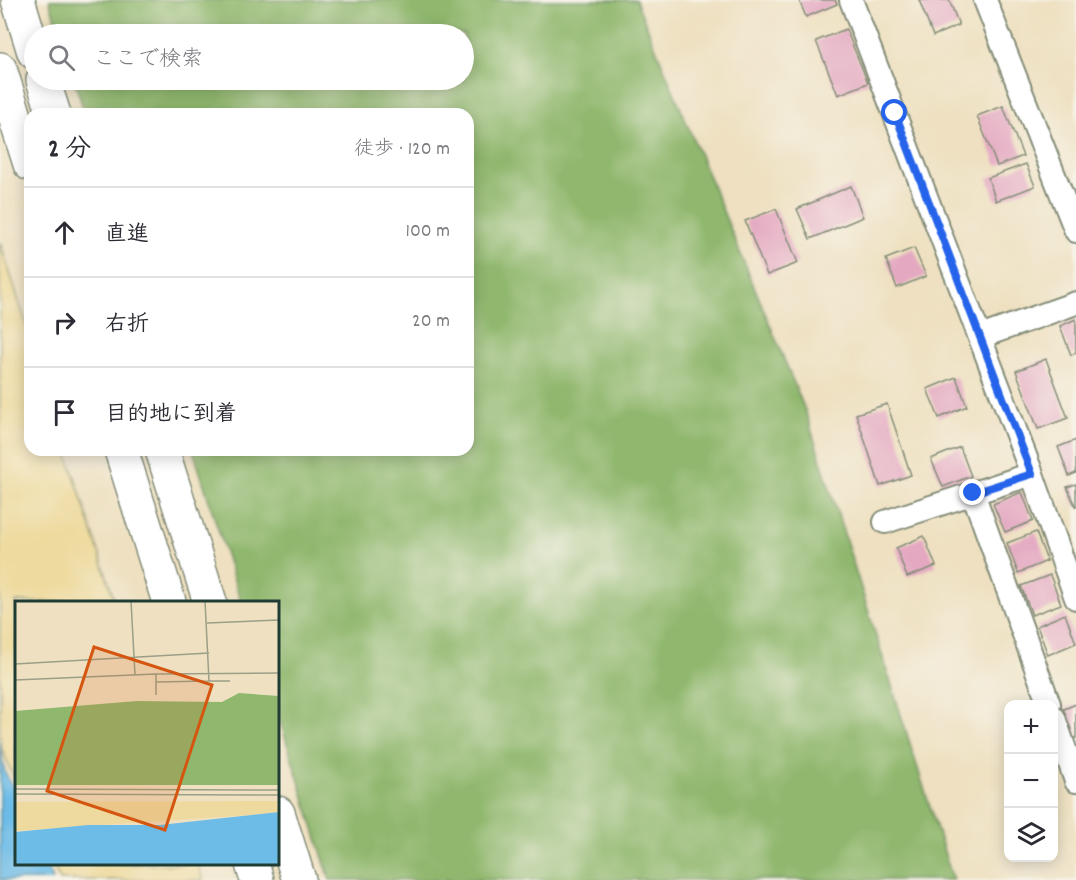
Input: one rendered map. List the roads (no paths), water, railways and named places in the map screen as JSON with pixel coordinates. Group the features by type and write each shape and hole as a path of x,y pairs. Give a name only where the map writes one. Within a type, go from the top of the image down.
{"highway":[{"path":"18,0 25,24"},
{"path":"0,69 24,145"},
{"path":"46,90 52,108"},
{"path":"123,456 168,601"},
{"path":"164,456 209,601"},
{"path":"279,816 299,880"},
{"path":"252,865 257,880"}],"street":[{"path":"851,0 1032,474 1076,598"},
{"path":"985,0 1076,231"},
{"path":"980,337 1076,303"},
{"path":"885,522 1032,474"},
{"path":"973,493 1047,700"},
{"path":"1058,732 1076,781"}],"water":[{"path":"0,740 5,772 15,789 15,865 47,865 53,880 0,880"}]}
